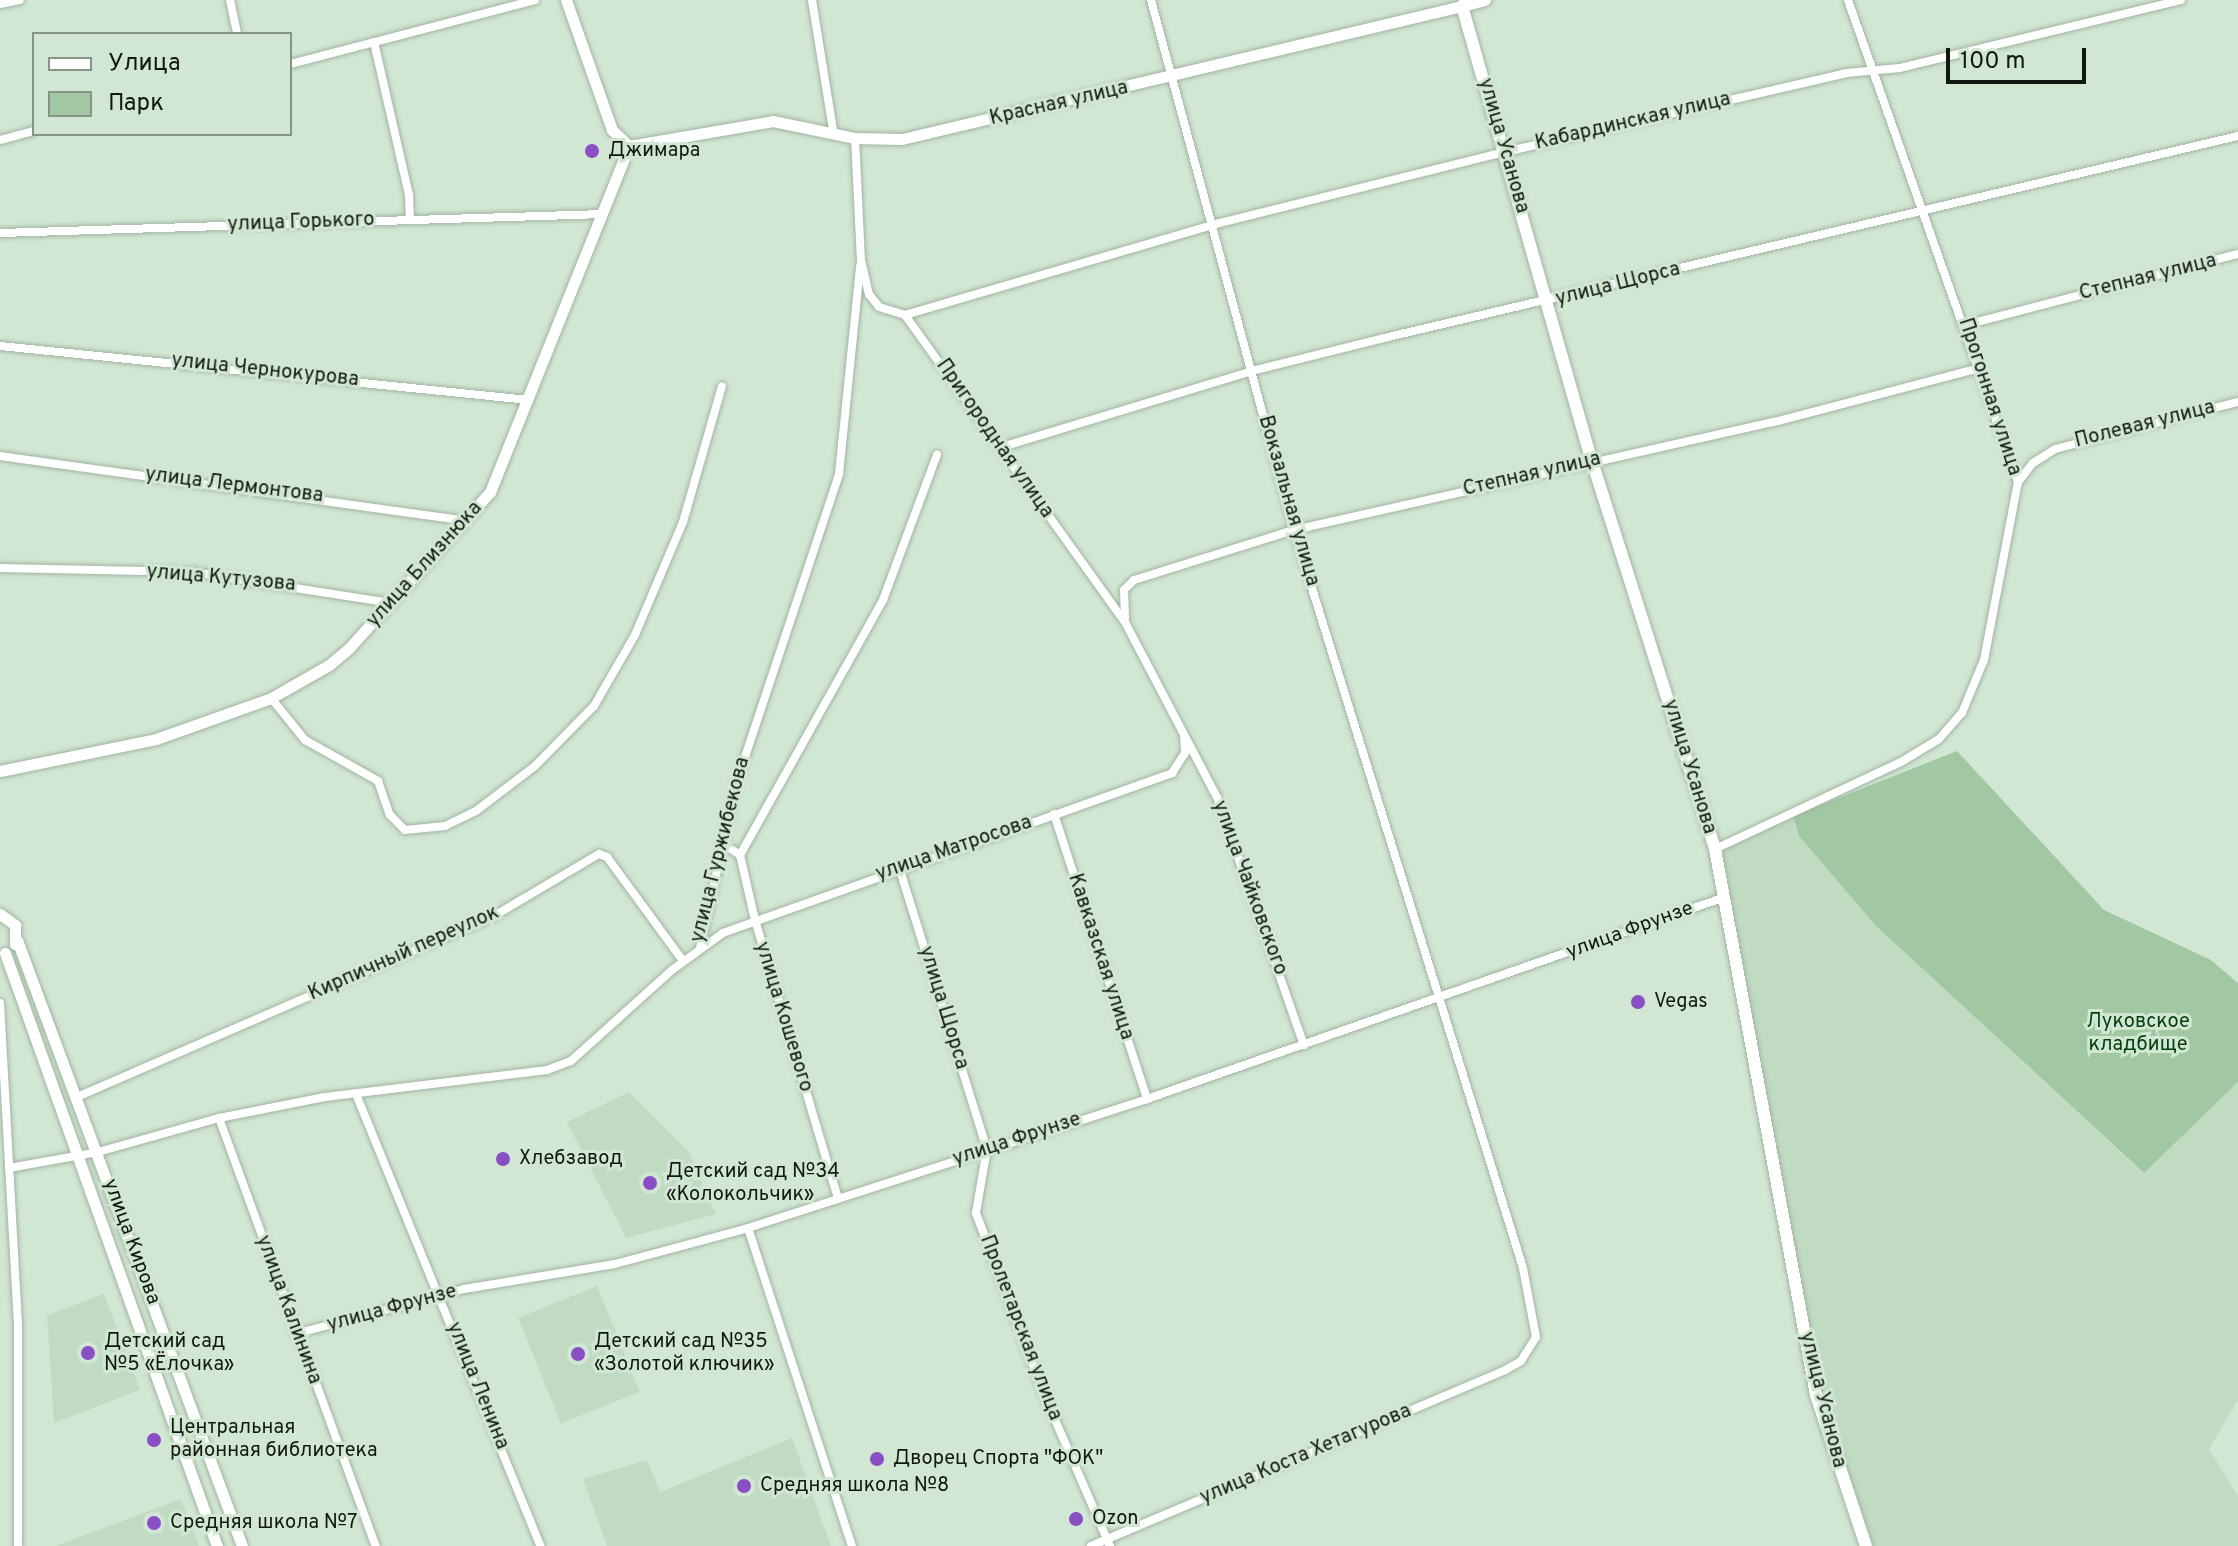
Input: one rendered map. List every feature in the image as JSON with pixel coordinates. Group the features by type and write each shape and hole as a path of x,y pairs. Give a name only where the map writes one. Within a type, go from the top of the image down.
{"main road":[{"name":"Красная улица","path":"1461,3 1485,0"},
{"name":"улица Усанова","path":"1461,3 1592,461 1715,849 1816,1395 1866,1546"}],"street":[{"path":"0,4 20,0"},
{"path":"230,0 237,32"},
{"path":"292,63 535,0"},
{"path":"566,0 612,130 629,146"},
{"path":"812,0 833,130"},
{"name":"Вокзальная улица","path":"1151,0 1216,224 1294,530 1436,1000 1523,1268 1536,1337 1521,1361"},
{"name":"Прогонная улица","path":"1715,849 1901,762 1939,739 1962,713 1984,660 2018,482 1926,211 1848,0"},
{"name":"Кабардинская улица","path":"905,315 1216,224 1505,152 2181,0"},
{"name":"Красная улица","path":"629,146 750,122 833,130 855,138 934,133 1173,77 1461,3"},
{"path":"374,42 409,195 410,219"},
{"path":"0,140 32,132"},
{"name":"улица Щорса","path":"1002,447 1252,371 2238,136"},
{"name":"Пригородная улица","path":"855,138 861,260 869,294 879,307 905,315 1002,447 1126,624 1184,736"},
{"name":"улица Близнюка","path":"0,771 156,739 271,698 329,665 393,603 468,521 504,466 629,146"},
{"name":"улица Горького","path":"0,233 603,214"},
{"name":"Степная улица","path":"1965,325 2238,254"},
{"name":"улица Гуржибекова","path":"9,1168 98,1152 219,1118 356,1094 515,1077 571,1061 700,948 721,843 762,698 839,474 861,260"},
{"name":"улица Чернокурова","path":"0,346 530,400"},
{"name":"Степная улица","path":"1126,624 1124,590 1134,580 1294,530 1774,422 1980,368"},
{"path":"271,698 305,740 378,781 390,815 405,830 445,826 476,811 573,729 594,706 629,647 683,522 722,386"},
{"name":"Полевая улица","path":"2018,482 2033,463 2055,449 2238,402"},
{"name":"улица Гуржибекова","path":"740,855 883,600 937,455"},
{"name":"улица Лермонтова","path":"0,456 418,510 468,521"},
{"name":"улица Кутузова","path":"0,568 193,572 393,603"},
{"name":"улица Матросова","path":"700,948 755,920 1172,773 1185,753 1184,736"},
{"name":"улица Чайковского","path":"1184,736 1217,797 1304,1045"},
{"name":"Кавказская улица","path":"1054,814 1147,1099"},
{"path":"721,843 740,855"},
{"name":"улица Кошевого","path":"740,855 755,920 838,1199"},
{"name":"Кирпичный переулок","path":"77,1097 494,916 590,856 607,857 683,961"},
{"name":"улица Щорса","path":"899,867 987,1149"},
{"name":"улица Фрунзе","path":"295,1334 442,1296 615,1264 748,1228 1147,1099 1725,897"},
{"name":"улица Кирова","path":"0,914 15,925 17,940 242,1546"},
{"name":"улица Кирова","path":"17,940 3,954 217,1546"},
{"path":"0,1003 2,1081 18,1320 18,1546"},
{"name":"улица Ленина","path":"356,1094 442,1296 540,1546"},
{"name":"улица Калинина","path":"219,1118 295,1334 376,1546"},
{"name":"Пролетарская улица","path":"987,1149 976,1213 1043,1392 1109,1543"},
{"path":"748,1228 852,1546"},
{"name":"улица Коста Хетагурова","path":"1091,1546 1109,1543 1521,1361"}],"shaded area":[{"path":"1793,816 1799,836 1876,926 2143,1173 2238,1082 2238,1400 2209,1449 2238,1496 2238,1546 1866,1546 1816,1395 1715,849"},
{"name":"Детский сад №34 «Колокольчик»","path":"629,1092 689,1152 716,1214 626,1238 567,1122"},
{"name":"Детский сад №35 «Золотой ключик»","path":"597,1286 640,1392 561,1424 518,1318"},
{"name":"Детский сад №5 «Ёлочка»","path":"104,1294 140,1390 54,1423 47,1315"},
{"name":"Средняя школа №8","path":"792,1438 831,1546 607,1546 583,1479 647,1460 660,1492"},
{"name":"Средняя школа №7","path":"181,1499 199,1546 56,1546"}],"green space":[{"name":"Луковское кладбище","path":"1957,751 2104,910 2211,960 2238,983 2238,1082 2144,1173 1876,926 1799,836 1793,816"}],"place":[{"name":"Джимара","path":"592,151"},
{"name":"Vegas","path":"1638,1002"},
{"name":"Хлебзавод","path":"503,1159"},
{"name":"Детский сад №34 «Колокольчик»","path":"650,1183"},
{"name":"Детский сад №5 «Ёлочка»","path":"88,1353"},
{"name":"Детский сад №35 «Золотой ключик»","path":"578,1354"},
{"name":"Центральная районная библиотека","path":"154,1440"},
{"name":"Дворец Спорта \"ФОК\"","path":"877,1459"},
{"name":"Средняя школа №8","path":"744,1486"},
{"name":"Ozon","path":"1076,1519"},
{"name":"Средняя школа №7","path":"154,1523"}]}
